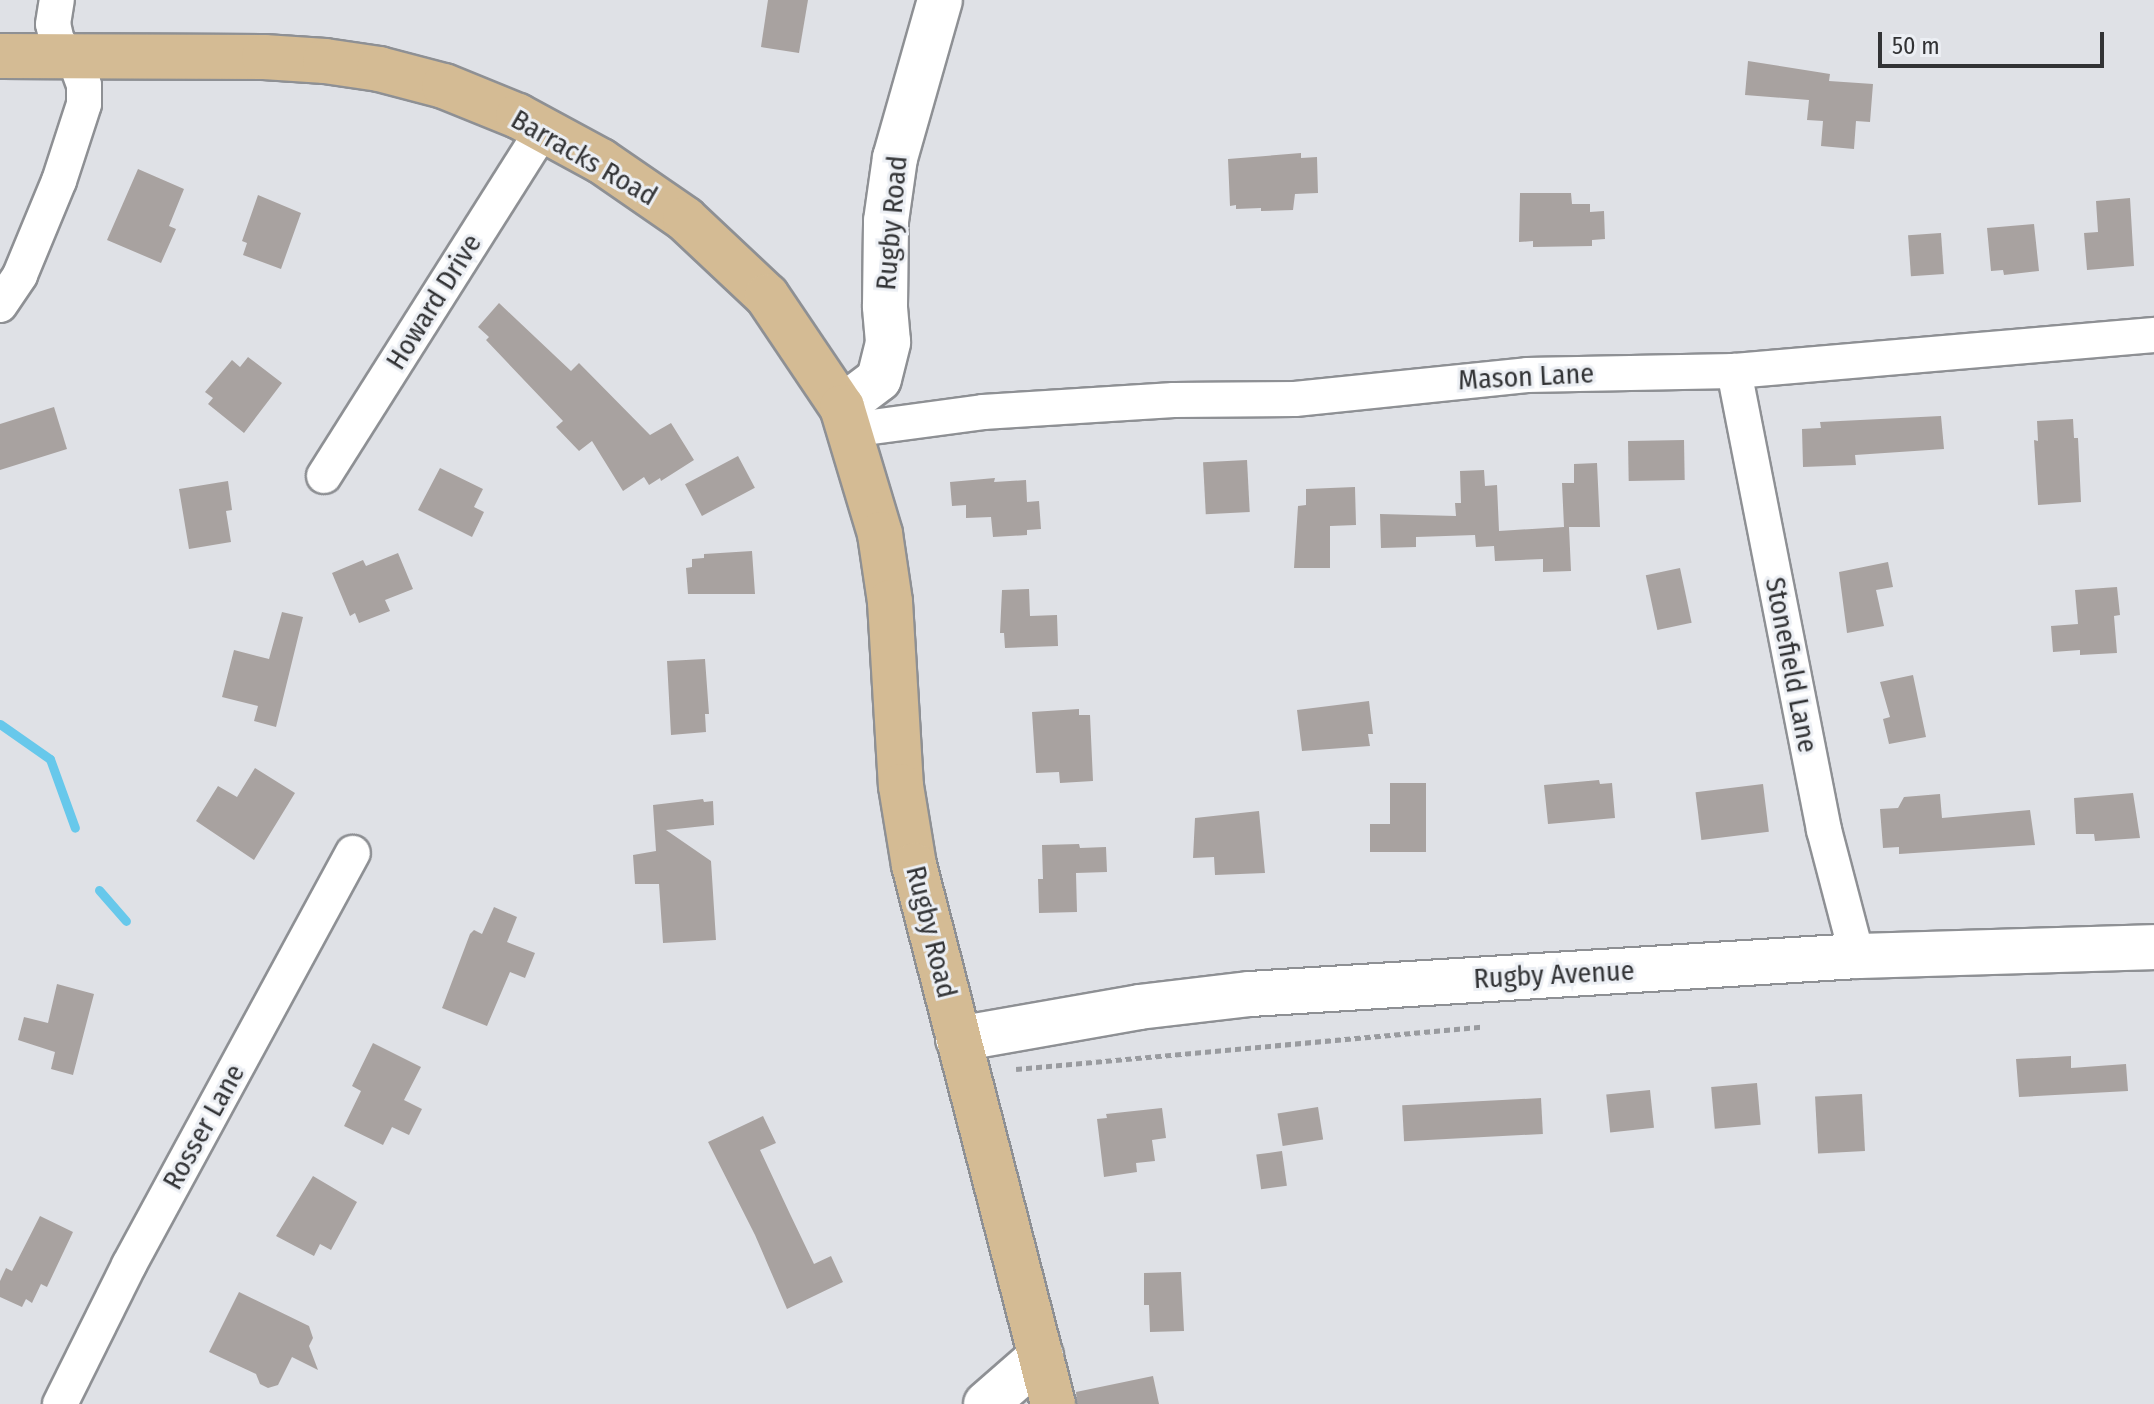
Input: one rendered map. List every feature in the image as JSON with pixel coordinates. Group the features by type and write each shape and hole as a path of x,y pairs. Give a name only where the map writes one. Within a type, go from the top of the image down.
{"main road":[{"name":"Barracks Road","path":"0,56 264,57 339,63 444,86 544,128 685,219 723,251 767,296 846,418"},
{"name":"Rugby Road","path":"846,418 880,534 890,602 901,786 914,865 1053,1404"}],"street":[{"path":"0,305 20,275 59,181 84,104 84,85 69,55 57,41 53,24 57,0"},
{"name":"Rugby Road","path":"846,418 879,379 888,342 885,306 886,221 895,158 940,0"},
{"name":"Howard Drive","path":"324,476 544,128"},
{"name":"Mason Lane","path":"846,418 898,423 983,412 1174,400 1295,399 1527,375 1734,371 2154,335"},
{"name":"Stonefield Lane","path":"1734,371 1824,830 1857,956"},
{"name":"Rosser Lane","path":"60,1404 129,1265 353,853"},
{"name":"Rugby Avenue","path":"958,1039 1139,1007 1250,994 1857,956 2154,947"},
{"path":"986,1404 1041,1356"}],"path":[{"path":"1013,1070 1481,1027"}],"building":[{"path":"768,0 808,0 799,53 761,47"},
{"path":"1748,61 1830,74 1829,81 1873,84 1870,122 1856,121 1854,149 1821,146 1823,121 1807,120 1809,100 1745,95"},
{"path":"1301,153 1301,158 1317,157 1318,193 1295,194 1293,210 1261,211 1261,208 1236,209 1236,205 1230,206 1228,159"},
{"path":"138,169 184,189 169,226 176,229 161,263 107,240"},
{"path":"1520,193 1571,193 1572,204 1590,204 1590,212 1604,211 1605,239 1592,240 1592,246 1533,247 1533,241 1519,242"},
{"path":"258,195 301,213 281,269 243,255 247,243 242,241"},
{"path":"2130,198 2134,266 2087,270 2084,233 2098,232 2096,201"},
{"path":"2034,224 2039,271 2004,275 2003,270 1991,271 1987,228"},
{"path":"1941,233 1944,274 1911,276 1908,235"},
{"path":"499,303 571,371 579,363 650,435 671,423 694,460 661,481 660,478 649,485 644,477 623,491 592,441 579,451 556,427 563,421 486,340 489,337 478,327"},
{"path":"248,357 282,383 244,433 208,404 213,398 205,392 232,360 240,367"},
{"path":"54,407 67,449 0,470 0,424"},
{"path":"1941,416 1944,449 1855,455 1856,465 1803,467 1802,429 1821,428 1820,422"},
{"path":"2073,419 2074,438 2078,438 2081,502 2038,505 2034,440 2038,441 2037,421"},
{"path":"1684,440 1685,480 1629,481 1628,441"},
{"path":"738,456 755,488 702,516 685,484"},
{"path":"1247,460 1250,512 1206,514 1203,462"},
{"path":"1597,463 1600,527 1569,527 1571,571 1543,572 1543,559 1495,561 1494,546 1476,547 1475,535 1416,537 1416,547 1381,548 1380,514 1456,516 1455,503 1461,503 1460,471 1484,470 1485,486 1497,485 1499,531 1564,527 1562,483 1574,483 1574,464"},
{"path":"440,468 483,489 474,507 484,512 472,537 418,510"},
{"path":"995,478 994,482 1026,480 1027,502 1039,501 1041,529 1027,530 1027,535 993,537 991,517 966,518 966,505 952,506 950,482"},
{"path":"228,481 232,510 226,511 231,542 189,549 179,489"},
{"path":"1355,487 1356,525 1330,526 1330,568 1294,568 1298,506 1306,505 1306,489"},
{"path":"752,551 755,594 688,594 686,568 692,567 692,559 704,558 704,554"},
{"path":"398,553 413,589 385,600 390,611 359,623 355,613 350,616 332,573 363,560 366,566"},
{"path":"1888,562 1893,587 1876,590 1884,626 1847,633 1839,572"},
{"path":"1680,568 1692,623 1657,630 1646,575"},
{"path":"2117,587 2120,615 2114,616 2117,653 2080,655 2080,650 2053,652 2051,626 2078,624 2075,590"},
{"path":"1029,589 1030,616 1057,615 1058,646 1005,648 1004,633 1000,633 1002,590"},
{"path":"282,612 303,617 276,727 254,721 258,706 222,697 234,650 269,659"},
{"path":"705,659 709,714 705,714 706,732 671,735 667,661"},
{"path":"1913,675 1926,737 1889,744 1883,719 1890,717 1880,682"},
{"path":"1369,701 1373,734 1368,734 1370,746 1302,751 1297,710"},
{"path":"1079,709 1079,715 1090,715 1093,781 1060,783 1059,772 1036,773 1032,712"},
{"path":"255,768 295,793 254,860 196,821 218,786 237,797"},
{"path":"1599,780 1600,784 1612,783 1615,818 1548,824 1544,785"},
{"path":"1390,783 1426,783 1426,852 1370,852 1370,824 1390,824"},
{"path":"1763,784 1769,832 1701,840 1696,792"},
{"path":"2133,793 2140,838 2095,841 2094,834 2076,834 2074,798"},
{"path":"1940,794 1942,818 2030,810 2035,845 1899,854 1899,847 1883,848 1880,809 1898,808 1904,797"},
{"path":"703,799 704,802 713,801 714,825 666,830 711,861 716,940 663,943 659,884 635,884 633,855 656,851 653,805"},
{"path":"1259,811 1265,873 1215,875 1214,857 1193,858 1195,818"},
{"path":"1079,844 1080,848 1106,847 1107,872 1076,873 1077,912 1039,913 1038,879 1043,879 1042,845"},
{"path":"494,907 517,917 507,942 535,953 525,978 510,972 487,1026 442,1008 470,934 474,930 482,934"},
{"path":"57,984 94,994 73,1075 51,1069 55,1052 18,1040 24,1017 48,1023"},
{"path":"373,1043 421,1067 404,1100 422,1109 409,1135 392,1127 383,1145 344,1126 361,1091 352,1086"},
{"path":"2071,1056 2071,1068 2126,1064 2128,1091 2019,1097 2016,1059"},
{"path":"1757,1083 1761,1125 1715,1129 1711,1087"},
{"path":"1650,1090 1654,1128 1610,1132 1606,1095"},
{"path":"1862,1094 1865,1151 1818,1153 1815,1096"},
{"path":"1541,1098 1543,1134 1404,1141 1402,1105"},
{"path":"1318,1107 1323,1140 1283,1146 1278,1113"},
{"path":"1162,1108 1166,1138 1152,1140 1155,1161 1136,1163 1137,1172 1104,1177 1097,1119 1107,1118 1106,1114"},
{"path":"763,1116 776,1143 760,1150 814,1264 831,1256 843,1282 787,1309 755,1235 708,1142"},
{"path":"1282,1151 1287,1186 1261,1189 1256,1155"},
{"path":"313,1176 357,1202 331,1250 320,1244 314,1256 276,1236"},
{"path":"40,1216 73,1232 47,1287 41,1284 32,1303 26,1299 22,1307 0,1297 0,1281 6,1268 12,1271"},
{"path":"1181,1272 1184,1331 1150,1332 1149,1305 1144,1305 1144,1273"},
{"path":"239,1292 309,1326 313,1338 309,1346 318,1370 292,1357 278,1385 268,1388 260,1384 256,1374 209,1352"},
{"path":"1153,1376 1159,1404 1077,1404 1076,1392"}],"waterway":[{"path":"0,724 50,759 75,828"},
{"path":"99,890 126,921"}]}
